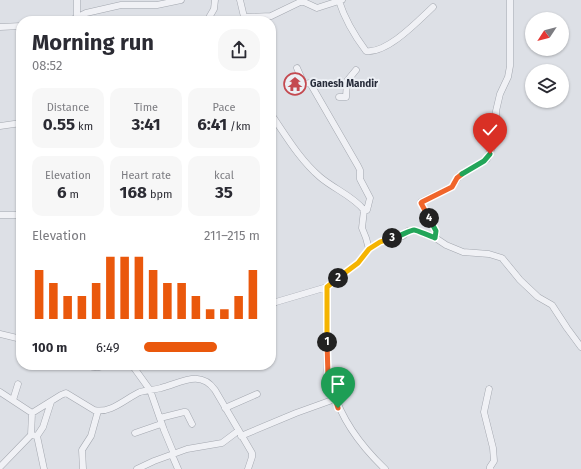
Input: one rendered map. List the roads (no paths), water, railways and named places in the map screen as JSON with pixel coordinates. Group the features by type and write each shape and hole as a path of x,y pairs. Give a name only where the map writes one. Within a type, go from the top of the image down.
{"street":[{"path":"77,0 77,16"},
{"path":"82,16 86,13 121,5 157,5 181,0"},
{"path":"210,16 214,9 215,0"},
{"path":"240,0 244,16"},
{"path":"271,16 302,1 317,8 340,0 344,15 355,36 366,51 370,52 386,47 395,41 433,7"},
{"path":"435,238 436,231 421,203 452,187 459,176 486,159 494,143 501,137 496,111 500,94 508,77 510,66 510,0"},
{"path":"0,27 16,26"},
{"path":"297,68 304,84 310,83 360,170 360,180 370,198 367,210"},
{"path":"339,97 346,96 347,81 356,70"},
{"path":"276,122 291,144 319,176 330,185 357,202 364,210 362,228 369,249"},
{"path":"0,126 16,124"},
{"path":"0,215 16,215"},
{"path":"276,302 327,287 358,263 369,249 380,242 402,236 408,231 414,230 435,238 446,245 463,252 489,254 502,258 520,280 538,297 552,305 581,347"},
{"path":"327,287 327,370 329,381 338,408 357,438 383,468"},
{"path":"0,334 16,337"},
{"path":"136,370 150,390 178,469"},
{"path":"32,413 61,395 66,394 98,411 108,409 141,392 190,379 203,379 212,385 252,453 248,469"},
{"path":"14,400 18,384"},
{"path":"489,389 484,412 493,448 494,461 490,466 490,469"},
{"path":"0,392 32,413"},
{"path":"225,408 257,394"},
{"path":"137,469 187,449 222,443 240,434 335,399"},
{"path":"0,467 42,427 51,402"},
{"path":"83,469 82,450 91,436 98,411"},
{"path":"135,433 184,412 186,412 192,424"},
{"path":"32,413 34,436 44,469"}],"place":[{"name":"Ganesh Mandir","path":"295,84"}]}
